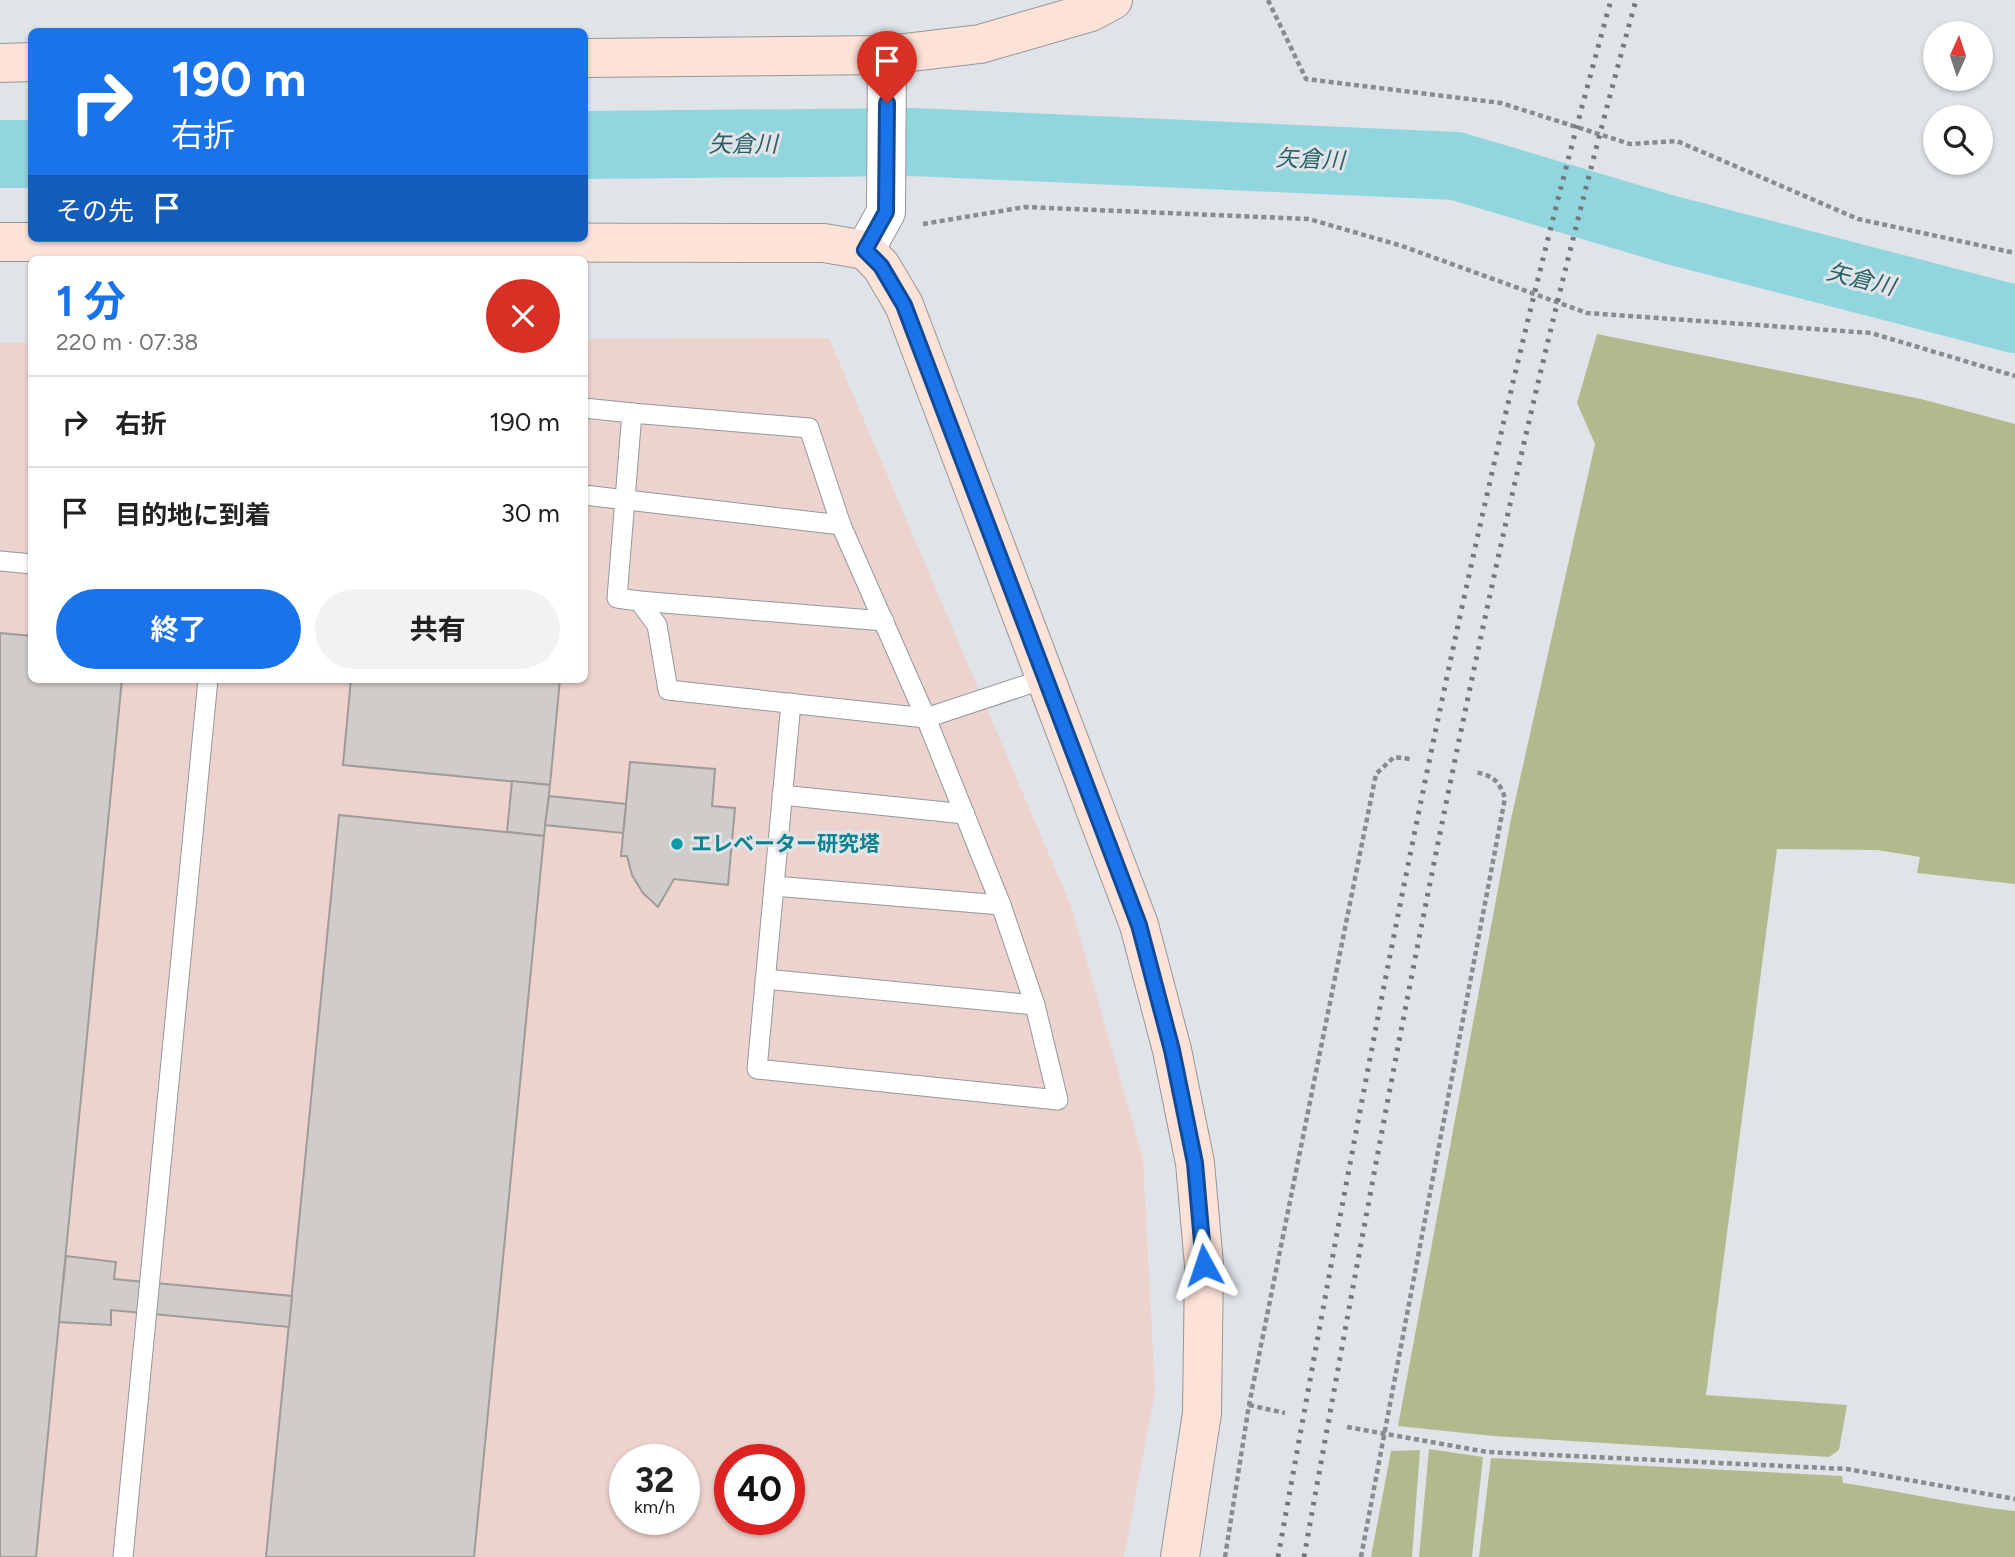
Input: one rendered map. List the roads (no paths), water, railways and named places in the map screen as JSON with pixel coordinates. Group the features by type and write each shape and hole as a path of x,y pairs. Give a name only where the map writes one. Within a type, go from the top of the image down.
{"street":[{"path":"588,58 887,65 980,44 1091,12 1113,0"},
{"path":"0,63 28,62"},
{"path":"865,250 903,218 887,65"},
{"path":"0,243 824,243 865,250 881,266 904,305 1139,925 1172,1050 1195,1163 1204,1265 1202,1413 1180,1557"}],"lane":[{"path":"588,408 809,428 841,525 926,718 1001,905 1035,1005 1058,1100 757,1069 791,703"},
{"path":"632,413 617,598 884,621"},
{"path":"588,495 841,525"},
{"path":"0,561 28,564"},
{"path":"639,601 657,625 668,690 926,718 1044,679"},
{"path":"122,1557 208,683"},
{"path":"782,795 965,814"},
{"path":"774,886 1001,905"},
{"path":"765,979 1035,1005"}],"waterway":[{"name":"矢倉川","path":"588,145 913,142 1456,166 1671,230 2015,319"},
{"name":"矢倉川","path":"0,154 28,154"}],"railway":[{"path":"1278,1557 1426,774 1512,385 1611,0"},
{"path":"1304,1557 1413,970 1493,580 1537,385 1636,0"}],"place":[{"name":"エレベーター研究塔","path":"677,844"}]}
